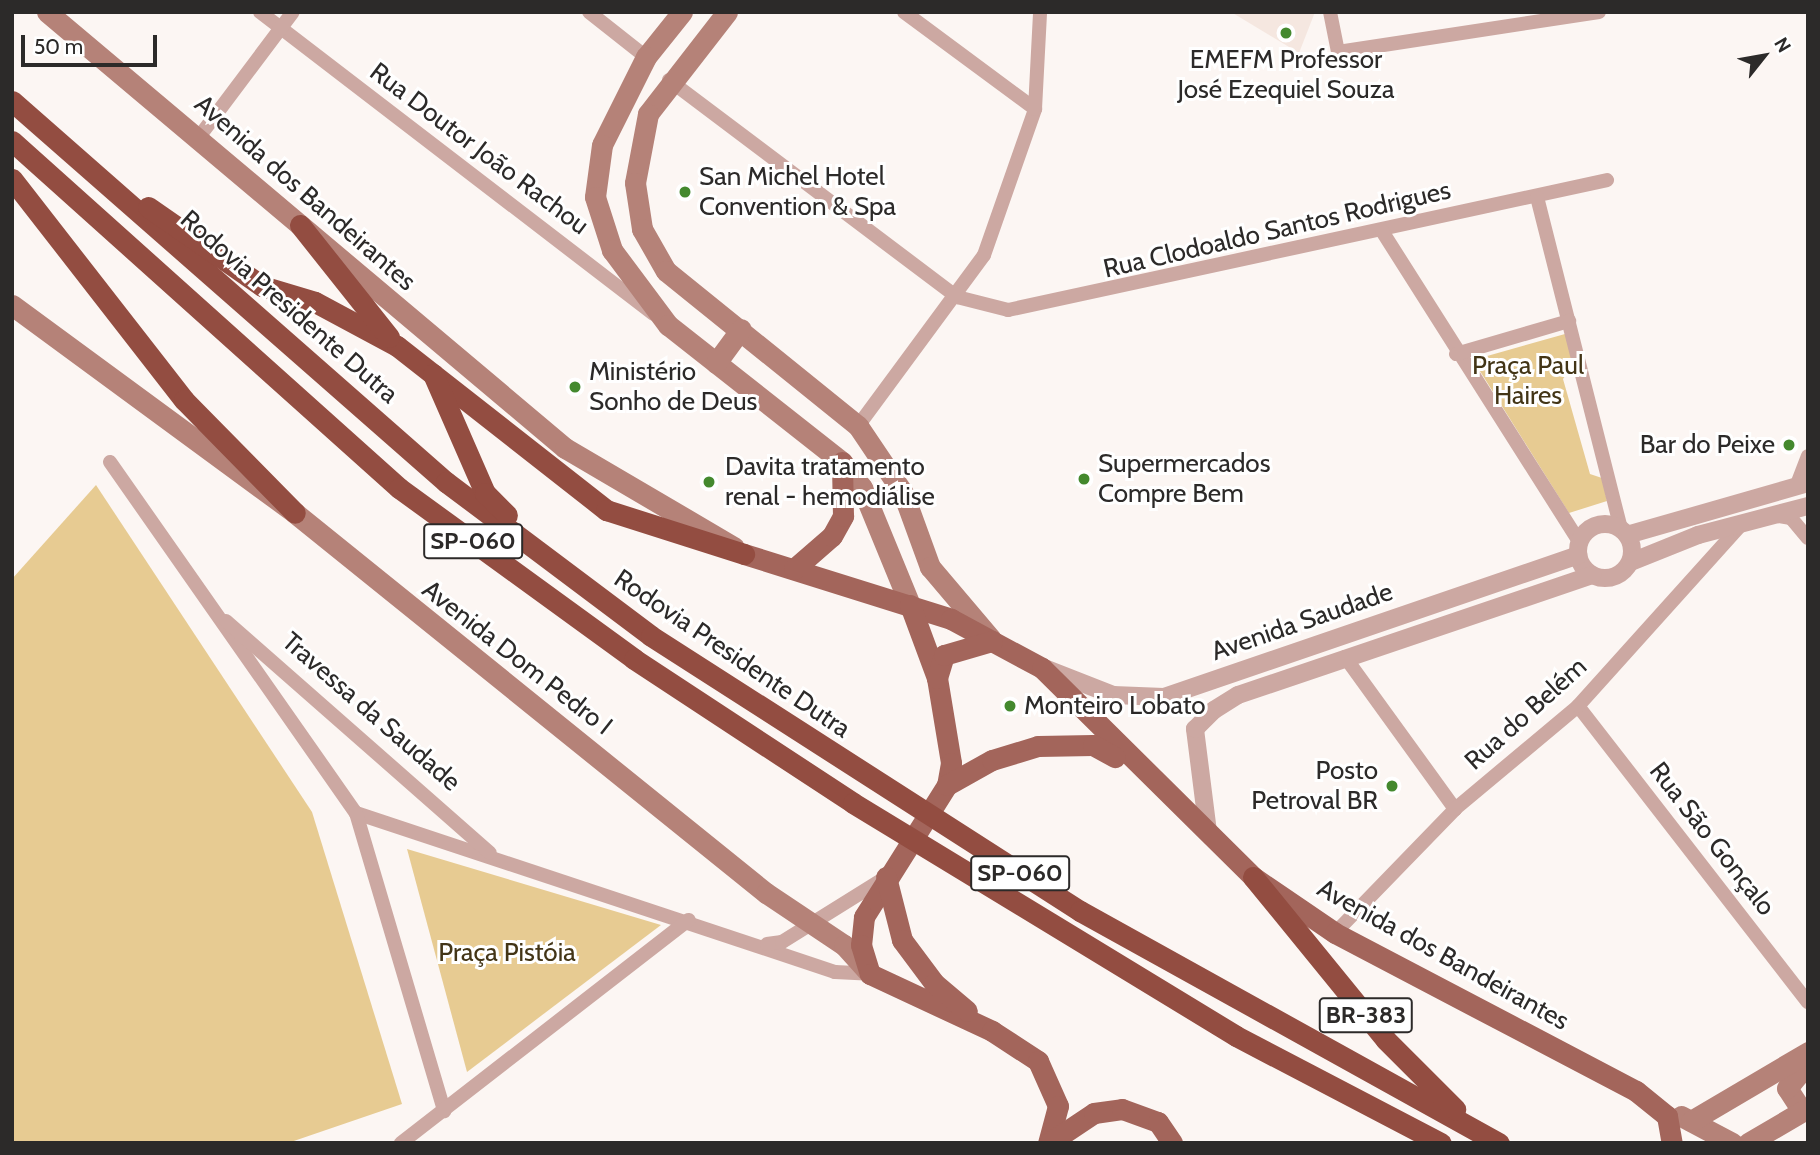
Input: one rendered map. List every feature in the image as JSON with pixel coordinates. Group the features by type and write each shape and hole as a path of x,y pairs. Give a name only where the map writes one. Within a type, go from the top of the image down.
{"highway":[{"name":"Rodovia Presidente Dutra","path":"12,101 446,482 567,576 868,779 1068,904 1495,1141"},
{"name":"SP-060","path":"12,141 399,488 634,659 853,803 1236,1035 1441,1143"},
{"path":"72,154 262,286 315,303 397,346 606,510 744,554"},
{"path":"12,178 184,400 295,513"},
{"path":"300,225 397,346"},
{"path":"433,373 485,494 567,576"},
{"name":"BR-383","path":"1253,877 1386,1040 1431,1089 1495,1141"}],"main road":[{"name":"Avenida dos Bandeirantes","path":"47,12 199,137 428,335 565,448 600,464 744,554 910,605 992,641 1042,668 1144,773 1253,877 1335,933 1732,1143"},
{"path":"682,12 646,57 602,145 595,197 612,250 668,325 842,462 862,488 937,678 951,735 947,785"},
{"path":"727,12 669,80 648,114 637,151 642,229 666,271 858,426 903,493 930,567 992,641 944,655 937,678"},
{"name":"Avenida Dom Pedro I","path":"12,305 295,513 785,906 812,924 870,974"},
{"path":"716,363 741,329"},
{"path":"794,569 831,536 843,516 842,462"},
{"path":"992,1031 870,974 861,945 864,918 886,877 947,785 992,760 1064,743 1093,745 1144,773"},
{"path":"886,877 902,940 933,983 992,1031 1038,1061 1058,1106 1048,1143"},
{"path":"1691,1121 1808,1052"},
{"path":"1748,1143 1805,1109 1787,1087 1808,1063"},
{"name":"Avenida dos Bandeirantes","path":"1636,1091 1667,1116 1672,1143"},
{"path":"1048,1143 1094,1113 1122,1109 1158,1122 1172,1143"}],"street":[{"name":"Rua Doutor João Rachou","path":"260,12 668,325"},
{"path":"199,137 293,12"},
{"path":"589,12 646,57"},
{"path":"904,12 1035,109"},
{"path":"858,426 957,297 984,255 1035,109 1040,12"},
{"path":"1330,12 1338,52 1599,12"},
{"path":"669,80 957,297"},
{"name":"Rua Clodoaldo Santos Rodrigues","path":"957,297 1008,310 1072,301 1607,180"},
{"path":"1537,197 1631,562"},
{"path":"1382,231 1579,548 1592,575"},
{"path":"1456,354 1569,321"},
{"path":"1802,485 1808,456"},
{"name":"Travessa da Saudade","path":"110,462 356,813 765,944 835,972 870,974"},
{"name":"Avenida Saudade","path":"1042,668 1113,695 1164,697 1579,548 1596,524 1624,531 1802,485"},
{"name":"Avenida Saudade","path":"1208,832 1195,729 1238,695 1592,575 1610,578 1631,562 1742,524 1808,506"},
{"path":"1778,516 1791,518 1808,538"},
{"name":"Rua do Belém","path":"1335,933 1455,809 1578,706 1742,524"},
{"name":"Travessa da Saudade","path":"210,607 496,858"},
{"path":"1345,657 1455,809"},
{"name":"Rua São Gonçalo","path":"1578,706 1808,1002"},
{"path":"356,813 444,1111"},
{"path":"765,944 782,942 886,877"},
{"path":"401,1143 689,920"}],"shaded area":[{"name":"EMEFM Professor José Ezequiel Souza","path":"1231,12 1315,12 1299,53"}],"green space":[{"name":"Praça Paul Haires","path":"1565,334 1575,362 1563,379 1590,474 1602,478 1607,501 1569,513 1473,360"},
{"path":"96,485 312,812 402,1104 288,1143 12,1143 12,579"},
{"name":"Praça Pistóia","path":"407,849 661,925 467,1072"}],"place":[{"name":"EMEFM Professor José Ezequiel Souza","path":"1286,33"},
{"name":"San Michel Hotel Convention & Spa","path":"685,192"},
{"name":"Ministério Sonho de Deus","path":"575,387"},
{"name":"Bar do Peixe","path":"1789,445"},
{"name":"Supermercados Compre Bem","path":"1084,479"},
{"name":"Davita tratamento renal - hemodiálise","path":"709,482"},
{"name":"Monteiro Lobato","path":"1010,706"},
{"name":"Posto Petroval BR","path":"1392,786"}]}
